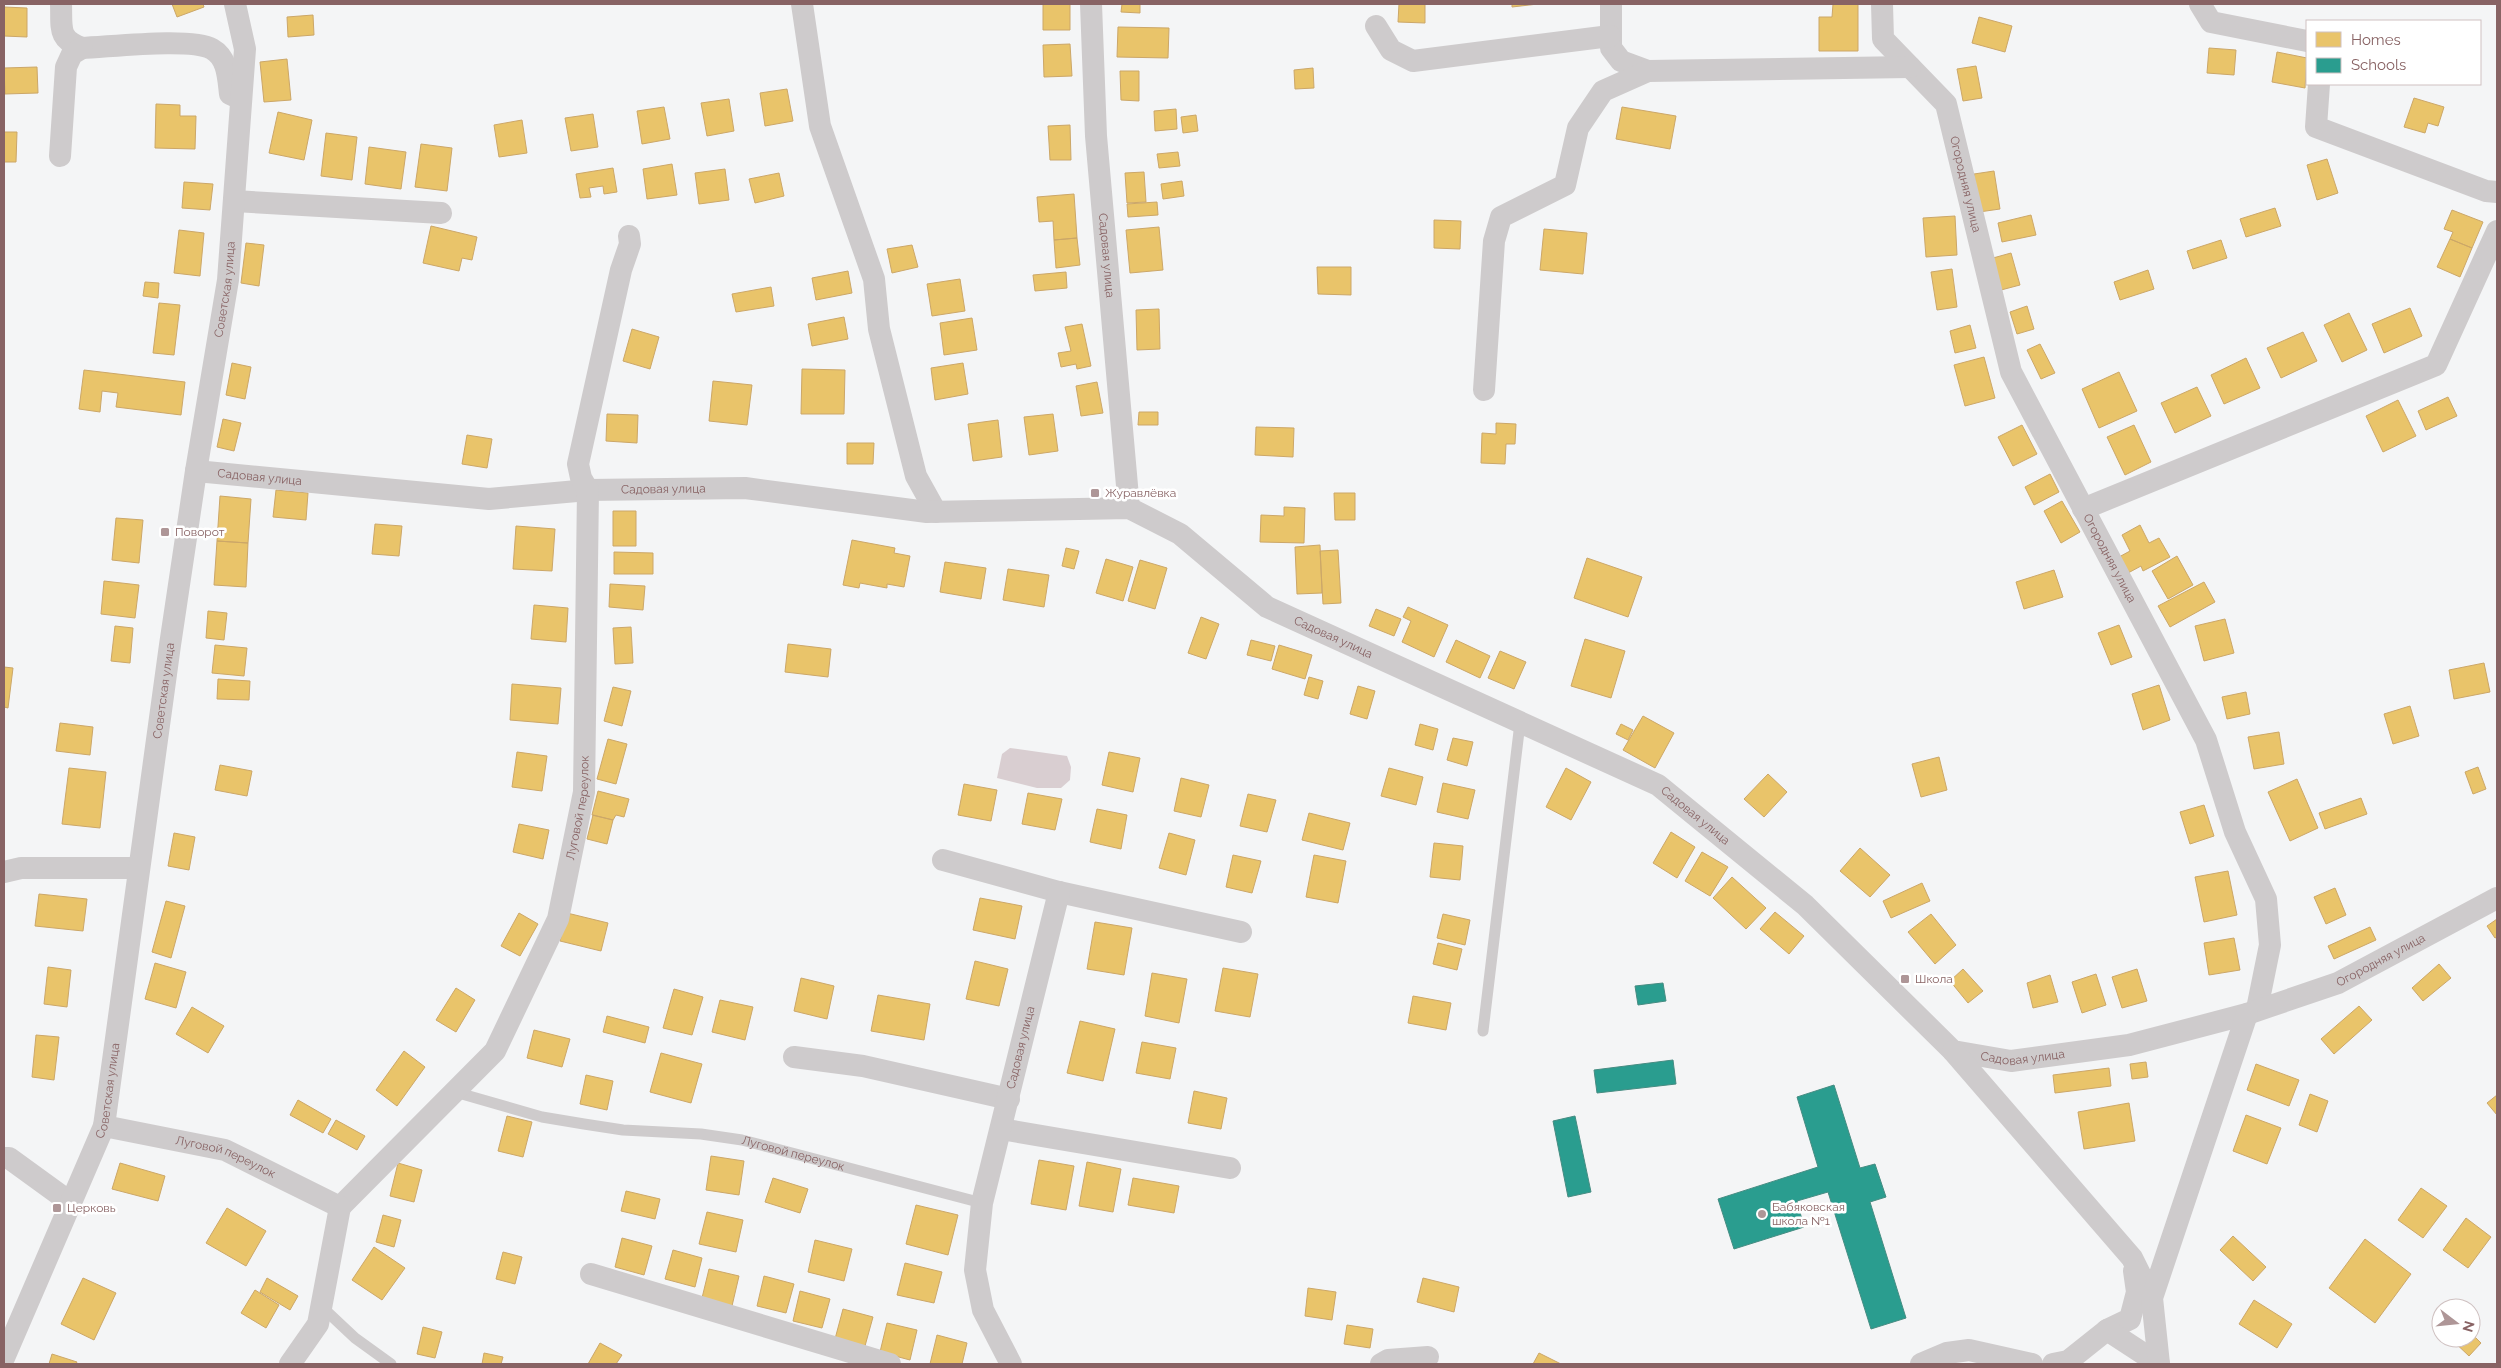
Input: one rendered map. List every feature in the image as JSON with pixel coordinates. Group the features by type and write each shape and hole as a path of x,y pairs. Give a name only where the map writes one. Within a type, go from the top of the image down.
{"street":[{"path":"61,4 62,33 68,43 82,48 191,44 213,49 226,64 230,94 242,100"},
{"name":"Советская улица","path":"4,1358 104,1126 196,471 228,280 246,49 235,4"},
{"path":"802,4 820,126 874,279 880,329 916,476 936,512"},
{"name":"Садовая улица","path":"1091,4 1096,136 1129,508"},
{"path":"1612,4 1611,48 1621,61 1648,71 1910,67"},
{"path":"1882,4 1884,39 1910,67"},
{"path":"2200,4 2211,22 2306,41"},
{"path":"1376,26 1392,50 1414,61 1610,36"},
{"path":"60,156 66,67 72,54 82,48"},
{"name":"Огородняя улица","path":"1910,67 1946,104 2011,372 2206,740 2235,832 2266,899 2270,945 2252,1011"},
{"path":"1484,390 1494,241 1501,217 1565,185 1578,128 1603,91 1648,71"},
{"path":"2319,85 2316,127 2486,191 2497,192"},
{"path":"234,201 441,213"},
{"path":"2083,508 2436,365 2497,231"},
{"path":"588,490 581,478 578,464 621,270 630,244 629,236"},
{"name":"Садовая улица","path":"196,471 489,499 588,490 745,488 936,512 1129,508 1180,534 1266,606 1658,785 1804,905 1953,1051 2011,1061 2129,1045 2252,1011"},
{"name":"Луговой переулок","path":"104,1126 224,1150 340,1207 495,1051 558,919 584,792 588,490"},
{"path":"943,860 1059,892 1241,932"},
{"path":"4,872 21,868 140,868"},
{"name":"Садовая улица","path":"1011,1364 983,1310 977,1278 976,1270 982,1203 1059,892"},
{"name":"Огородняя улица","path":"2252,1011 2338,983 2497,898"},
{"path":"2152,1298 2252,1011"},
{"path":"1953,1051 2132,1258 2152,1298 2159,1364"},
{"path":"794,1057 863,1066 1009,1099"},
{"path":"1001,1128 1230,1168"},
{"path":"4,1158 9,1158 71,1203"},
{"path":"290,1364 318,1324 340,1207"},
{"path":"2053,1364 2068,1361 2107,1330 2130,1319 2137,1292 2132,1258"},
{"path":"590,1274 890,1364"},
{"path":"2107,1330 2159,1364"},
{"path":"1921,1364 1948,1353 1969,1350 2032,1364"},
{"path":"1380,1364 1388,1360 1428,1357"}],"lane":[{"path":"1482,1031 1520,723"},
{"name":"Луговой переулок","path":"455,1092 542,1117 623,1130 701,1134 742,1140 982,1203"},
{"path":"322,1307 355,1338 391,1364"}],"shaded area":[{"path":"1010,748 1067,756 1071,767 1070,780 1061,788 1037,788 997,778 1002,754"}],"building: Homes":[{"path":"172,4 203,4 204,7 177,17"},
{"path":"1043,4 1070,4 1070,30 1043,30"},
{"path":"1122,4 1140,4 1140,13 1121,12"},
{"path":"1399,4 1425,4 1425,23 1398,22"},
{"path":"1512,4 1538,4 1512,7"},
{"path":"1833,4 1858,4 1858,51 1819,51 1819,17 1832,17"},
{"path":"4,7 27,8 27,37 4,36"},
{"path":"313,15 314,35 288,37 287,17"},
{"path":"1979,17 2012,26 2005,52 1972,43"},
{"path":"1118,27 1169,28 1168,58 1117,57"},
{"path":"1070,44 1072,76 1044,77 1043,45"},
{"path":"2209,48 2236,50 2234,75 2207,73"},
{"path":"2277,52 2306,58 2305,88 2272,82"},
{"path":"287,59 291,100 264,102 260,62"},
{"path":"1976,66 1982,98 1963,101 1957,69"},
{"path":"37,67 38,93 5,94 4,68"},
{"path":"1313,68 1314,88 1295,89 1294,70"},
{"path":"1120,71 1139,71 1139,101 1121,100"},
{"path":"787,89 793,121 765,126 760,93"},
{"path":"2414,98 2444,107 2438,126 2428,123 2425,133 2404,127"},
{"path":"729,99 734,131 707,136 701,103"},
{"path":"156,104 180,105 180,116 196,116 195,149 155,148"},
{"path":"664,107 670,139 642,144 637,111"},
{"path":"1622,107 1676,116 1670,149 1616,139"},
{"path":"1176,109 1177,129 1155,131 1154,111"},
{"path":"278,112 312,120 304,160 269,153"},
{"path":"593,114 598,147 571,151 565,118"},
{"path":"1196,115 1198,131 1183,133 1181,117"},
{"path":"522,120 527,153 499,157 494,125"},
{"path":"1070,125 1071,160 1050,160 1048,126"},
{"path":"4,132 17,132 16,162 4,162"},
{"path":"326,133 357,137 352,180 321,176"},
{"path":"421,144 452,148 447,191 415,187"},
{"path":"369,147 406,152 401,189 365,184"},
{"path":"1178,152 1180,166 1159,168 1157,154"},
{"path":"2327,159 2338,193 2317,200 2307,165"},
{"path":"672,164 677,195 647,199 643,169"},
{"path":"613,168 617,192 604,194 603,186 589,188 591,197 580,198 576,174"},
{"path":"725,169 729,200 699,204 695,173"},
{"path":"1994,171 2000,209 1979,212 1974,174"},
{"path":"1144,172 1146,202 1127,203 1125,173"},
{"path":"779,173 784,196 755,203 749,179"},
{"path":"1182,181 1184,196 1163,199 1161,184"},
{"path":"184,182 213,184 210,210 182,208"},
{"path":"1074,194 1077,238 1054,240 1053,221 1039,222 1037,197"},
{"path":"1157,202 1158,215 1128,217 1127,204"},
{"path":"2275,208 2281,226 2246,237 2240,219"},
{"path":"2452,210 2483,222 2472,248 2450,239 2453,232 2444,229"},
{"path":"2031,215 2036,235 2002,242 1998,223"},
{"path":"1955,216 1957,255 1926,257 1923,218"},
{"path":"1434,220 1461,221 1460,249 1434,248"},
{"path":"431,226 477,237 472,260 462,258 459,271 423,263"},
{"path":"1159,227 1163,270 1130,273 1126,230"},
{"path":"1544,229 1587,233 1583,274 1540,270"},
{"path":"179,230 204,233 200,276 174,273"},
{"path":"1077,238 1080,265 1056,268 1054,240"},
{"path":"2450,239 2472,248 2460,277 2437,267"},
{"path":"2221,240 2227,258 2193,269 2187,251"},
{"path":"246,243 264,245 259,286 241,283"},
{"path":"912,245 918,267 892,273 887,249"},
{"path":"2011,253 2020,285 2001,290 1993,258"},
{"path":"1317,267 1351,267 1351,295 1318,294"},
{"path":"1952,269 1957,307 1937,310 1931,272"},
{"path":"2148,270 2154,289 2120,300 2114,282"},
{"path":"848,271 852,293 816,300 812,278"},
{"path":"1066,272 1067,288 1035,291 1033,275"},
{"path":"960,279 965,311 932,316 927,284"},
{"path":"145,282 159,283 158,298 143,296"},
{"path":"771,287 774,306 736,312 732,294"},
{"path":"159,303 180,305 174,355 153,353"},
{"path":"2027,306 2034,329 2017,334 2010,312"},
{"path":"2410,308 2422,336 2384,353 2372,324"},
{"path":"1159,309 1160,349 1137,350 1136,310"},
{"path":"2349,313 2367,350 2342,362 2324,325"},
{"path":"844,317 848,339 812,346 808,324"},
{"path":"972,318 977,350 944,355 940,323"},
{"path":"1082,324 1091,366 1077,369 1076,364 1061,367 1058,353 1071,351 1065,327"},
{"path":"1970,325 1976,348 1955,353 1950,331"},
{"path":"632,329 659,337 650,369 623,361"},
{"path":"2303,332 2317,361 2281,378 2267,348"},
{"path":"2040,344 2055,373 2041,379 2027,350"},
{"path":"1984,357 1995,398 1965,406 1954,365"},
{"path":"2246,358 2260,388 2224,404 2211,375"},
{"path":"232,363 251,367 245,399 226,395"},
{"path":"963,363 968,394 935,400 931,368"},
{"path":"802,369 845,370 844,414 801,414"},
{"path":"84,370 185,382 181,415 116,407 118,393 102,391 100,412 79,409"},
{"path":"2119,372 2137,411 2099,428 2082,389"},
{"path":"713,381 752,385 747,425 709,421"},
{"path":"1097,382 1103,413 1081,416 1076,386"},
{"path":"2197,387 2211,416 2175,433 2161,403"},
{"path":"2448,397 2457,416 2426,430 2418,411"},
{"path":"2398,400 2416,436 2383,452 2366,416"},
{"path":"1139,412 1158,412 1158,425 1138,425"},
{"path":"607,414 638,415 637,443 606,441"},
{"path":"1053,414 1058,451 1029,455 1024,417"},
{"path":"223,419 241,423 234,451 217,447"},
{"path":"998,420 1002,457 973,461 968,424"},
{"path":"1496,423 1516,424 1515,444 1506,444 1505,464 1481,463 1482,433 1496,434"},
{"path":"2022,425 2037,454 2013,466 1998,437"},
{"path":"2134,425 2151,462 2125,475 2107,437"},
{"path":"1256,427 1294,428 1293,457 1255,455"},
{"path":"467,435 492,439 487,468 462,464"},
{"path":"847,443 874,443 873,464 847,464"},
{"path":"2050,474 2059,492 2034,505 2025,487"},
{"path":"276,490 308,493 306,520 273,517"},
{"path":"1334,493 1355,493 1355,520 1335,520"},
{"path":"220,496 251,499 248,543 217,541"},
{"path":"2062,501 2080,532 2061,543 2044,511"},
{"path":"1284,507 1305,508 1304,543 1260,542 1261,515 1284,516"},
{"path":"613,511 636,511 636,546 613,546"},
{"path":"116,518 143,520 139,563 112,560"},
{"path":"375,524 402,526 399,556 372,554"},
{"path":"2140,525 2149,543 2159,538 2170,557 2143,571 2141,566 2128,573 2119,557 2130,551 2122,535"},
{"path":"516,526 555,529 552,571 513,569"},
{"path":"852,540 895,548 894,553 910,556 904,587 887,584 887,588 860,583 859,588 843,585"},
{"path":"217,541 248,543 246,587 214,585"},
{"path":"1320,545 1322,593 1297,594 1295,547"},
{"path":"1066,548 1079,551 1074,569 1062,566"},
{"path":"1338,550 1341,603 1323,604 1320,551"},
{"path":"614,552 653,553 653,574 614,574"},
{"path":"2177,556 2193,585 2168,599 2152,571"},
{"path":"1587,558 1642,577 1628,617 1574,598"},
{"path":"1106,559 1133,567 1123,601 1096,593"},
{"path":"1140,560 1167,568 1155,609 1128,601"},
{"path":"945,562 986,568 981,599 940,592"},
{"path":"1008,569 1049,575 1044,607 1003,600"},
{"path":"2054,570 2063,597 2024,609 2016,582"},
{"path":"104,581 139,585 135,618 101,614"},
{"path":"2204,582 2215,602 2170,627 2158,606"},
{"path":"610,584 645,586 643,610 609,607"},
{"path":"534,605 568,608 566,642 531,639"},
{"path":"1408,607 1448,625 1434,657 1402,642 1411,621 1403,617"},
{"path":"1376,609 1401,619 1394,636 1369,626"},
{"path":"208,611 227,613 224,640 206,638"},
{"path":"1201,617 1219,624 1206,659 1188,653"},
{"path":"2225,619 2234,653 2204,661 2195,626"},
{"path":"2119,625 2132,657 2111,665 2098,633"},
{"path":"115,626 133,628 130,663 111,661"},
{"path":"631,627 633,663 615,664 613,628"},
{"path":"1585,639 1625,651 1611,698 1571,686"},
{"path":"1251,640 1275,646 1271,661 1247,655"},
{"path":"1456,640 1490,656 1480,678 1446,662"},
{"path":"788,644 831,649 828,677 785,672"},
{"path":"215,645 247,648 244,676 212,673"},
{"path":"1279,645 1312,655 1305,679 1272,669"},
{"path":"1500,651 1526,662 1514,689 1488,678"},
{"path":"2484,663 2490,692 2454,699 2449,670"},
{"path":"4,667 13,668 8,708 4,707"},
{"path":"1309,677 1323,681 1318,699 1304,695"},
{"path":"218,679 250,681 249,700 217,699"},
{"path":"512,684 561,688 558,724 510,720"},
{"path":"2159,685 2170,720 2143,730 2132,694"},
{"path":"1358,686 1375,691 1367,719 1350,714"},
{"path":"613,687 631,691 622,726 604,721"},
{"path":"2246,692 2250,714 2227,719 2222,697"},
{"path":"2410,706 2419,736 2393,744 2384,714"},
{"path":"1643,716 1674,733 1655,768 1623,750"},
{"path":"60,723 93,727 90,755 56,751"},
{"path":"1420,724 1438,729 1433,750 1415,745"},
{"path":"1621,724 1633,730 1628,740 1616,734"},
{"path":"2279,732 2284,764 2254,769 2248,737"},
{"path":"1453,738 1473,742 1467,766 1447,760"},
{"path":"608,739 627,744 616,784 597,779"},
{"path":"517,752 547,756 542,791 512,787"},
{"path":"1109,752 1140,758 1133,792 1102,785"},
{"path":"1939,757 1947,790 1921,797 1912,764"},
{"path":"220,765 252,771 247,796 215,790"},
{"path":"2478,767 2486,789 2473,794 2465,772"},
{"path":"69,768 106,772 100,828 62,824"},
{"path":"1389,768 1423,777 1416,805 1381,796"},
{"path":"1566,768 1591,782 1571,820 1546,807"},
{"path":"1768,774 1787,792 1764,817 1744,799"},
{"path":"1181,778 1209,785 1201,817 1174,811"},
{"path":"2297,779 2318,828 2290,841 2268,792"},
{"path":"1443,783 1475,790 1468,819 1437,812"},
{"path":"964,784 997,790 991,821 958,815"},
{"path":"598,791 629,799 624,817 616,815 613,820 592,815"},
{"path":"1028,793 1062,799 1055,830 1022,824"},
{"path":"1248,794 1276,800 1267,832 1240,826"},
{"path":"2361,798 2367,814 2325,829 2319,813"},
{"path":"2204,805 2214,836 2190,844 2180,812"},
{"path":"1097,809 1127,815 1121,849 1090,842"},
{"path":"1309,813 1350,823 1343,850 1302,840"},
{"path":"593,815 613,820 607,844 587,839"},
{"path":"519,824 549,830 543,859 513,852"},
{"path":"1671,832 1695,847 1677,878 1653,863"},
{"path":"174,833 195,837 189,870 168,866"},
{"path":"1169,833 1195,840 1186,875 1159,868"},
{"path":"1434,843 1463,846 1460,880 1430,877"},
{"path":"1860,848 1890,875 1870,897 1840,871"},
{"path":"1702,852 1728,867 1710,896 1685,881"},
{"path":"1233,855 1261,861 1252,893 1226,887"},
{"path":"1314,855 1346,861 1338,903 1306,897"},
{"path":"2228,871 2237,915 2204,922 2195,877"},
{"path":"1732,877 1766,908 1746,929 1713,898"},
{"path":"1922,883 1930,901 1891,918 1883,901"},
{"path":"2335,888 2346,915 2326,924 2314,897"},
{"path":"39,894 87,899 83,931 35,926"},
{"path":"980,898 1022,906 1015,939 973,930"},
{"path":"166,901 185,906 171,958 152,952"},
{"path":"1775,912 1804,936 1789,954 1760,929"},
{"path":"519,913 538,924 520,956 501,946"},
{"path":"567,913 608,923 601,951 560,941"},
{"path":"1443,914 1470,920 1465,945 1437,938"},
{"path":"1931,914 1956,945 1935,964 1908,932"},
{"path":"2497,919 2497,937 2495,938 2487,926"},
{"path":"1095,922 1132,928 1124,975 1087,969"},
{"path":"2370,927 2376,940 2334,959 2328,946"},
{"path":"2234,938 2240,970 2209,975 2204,943"},
{"path":"1438,943 1462,949 1457,970 1433,964"},
{"path":"975,961 1008,969 999,1006 966,999"},
{"path":"155,963 186,972 176,1008 145,999"},
{"path":"2439,964 2451,978 2423,1001 2412,988"},
{"path":"48,967 71,970 67,1007 44,1004"},
{"path":"1223,968 1258,974 1250,1017 1215,1011"},
{"path":"1963,969 1983,991 1968,1003 1950,981"},
{"path":"2137,969 2147,1001 2122,1008 2112,977"},
{"path":"1152,973 1187,979 1179,1023 1145,1016"},
{"path":"2096,974 2106,1005 2082,1013 2072,982"},
{"path":"2050,975 2058,1002 2033,1008 2027,983"},
{"path":"801,978 834,986 827,1019 794,1011"},
{"path":"456,988 475,1000 456,1032 436,1020"},
{"path":"674,989 703,997 692,1035 663,1028"},
{"path":"878,995 930,1004 924,1040 871,1031"},
{"path":"1413,996 1451,1003 1446,1030 1408,1023"},
{"path":"720,1000 753,1007 745,1040 712,1032"},
{"path":"2359,1006 2372,1020 2334,1054 2321,1039"},
{"path":"192,1007 224,1026 208,1053 176,1034"},
{"path":"607,1016 649,1027 645,1043 603,1032"},
{"path":"1080,1021 1115,1029 1103,1081 1067,1073"},
{"path":"534,1030 570,1039 562,1067 527,1058"},
{"path":"36,1035 59,1037 54,1080 32,1077"},
{"path":"1142,1042 1176,1048 1170,1079 1136,1073"},
{"path":"404,1051 425,1067 397,1106 376,1090"},
{"path":"661,1053 702,1064 691,1103 650,1092"},
{"path":"2146,1062 2148,1077 2132,1079 2130,1064"},
{"path":"2256,1064 2299,1080 2289,1106 2247,1090"},
{"path":"2109,1068 2111,1086 2055,1093 2053,1075"},
{"path":"586,1075 613,1081 607,1110 580,1104"},
{"path":"1194,1091 1227,1098 1221,1129 1188,1123"},
{"path":"2310,1094 2328,1101 2317,1132 2299,1125"},
{"path":"2497,1095 2497,1115 2487,1103"},
{"path":"298,1100 331,1119 323,1133 290,1115"},
{"path":"2129,1103 2135,1141 2084,1149 2078,1112"},
{"path":"2246,1115 2281,1128 2267,1164 2233,1151"},
{"path":"507,1116 532,1122 523,1157 498,1151"},
{"path":"336,1120 365,1136 357,1150 328,1134"},
{"path":"711,1156 744,1161 739,1195 706,1190"},
{"path":"1039,1160 1074,1166 1066,1210 1031,1204"},
{"path":"1087,1162 1121,1169 1113,1212 1079,1206"},
{"path":"120,1163 165,1176 158,1201 112,1189"},
{"path":"398,1163 422,1170 414,1202 390,1196"},
{"path":"773,1178 808,1189 800,1213 765,1202"},
{"path":"1133,1178 1179,1186 1174,1213 1128,1205"},
{"path":"2421,1188 2447,1206 2423,1238 2398,1220"},
{"path":"626,1191 660,1199 655,1219 621,1211"},
{"path":"916,1205 958,1215 948,1255 906,1244"},
{"path":"227,1208 266,1231 246,1266 206,1243"},
{"path":"707,1212 743,1220 736,1252 699,1244"},
{"path":"383,1215 401,1220 394,1247 376,1242"},
{"path":"2466,1218 2491,1237 2468,1268 2443,1250"},
{"path":"2233,1236 2266,1267 2253,1281 2220,1250"},
{"path":"622,1238 652,1246 644,1275 615,1267"},
{"path":"2365,1239 2411,1274 2375,1323 2329,1288"},
{"path":"815,1240 852,1249 844,1281 808,1272"},
{"path":"374,1247 405,1268 382,1300 352,1280"},
{"path":"673,1250 702,1258 695,1287 665,1279"},
{"path":"503,1252 522,1257 515,1284 496,1279"},
{"path":"905,1263 942,1272 934,1303 897,1295"},
{"path":"709,1269 739,1276 732,1306 702,1298"},
{"path":"764,1276 794,1284 786,1313 757,1306"},
{"path":"83,1278 116,1293 94,1340 61,1324"},
{"path":"267,1278 298,1296 290,1310 260,1292"},
{"path":"1423,1278 1459,1287 1454,1312 1417,1302"},
{"path":"1308,1288 1336,1292 1332,1320 1305,1316"},
{"path":"255,1290 279,1305 266,1328 241,1313"},
{"path":"800,1291 830,1299 822,1328 793,1321"},
{"path":"2254,1300 2292,1324 2277,1348 2239,1324"},
{"path":"843,1309 873,1317 865,1346 835,1339"},
{"path":"887,1323 917,1330 910,1360 880,1352"},
{"path":"1347,1325 1373,1329 1370,1348 1344,1344"},
{"path":"423,1327 442,1332 435,1358 417,1354"},
{"path":"937,1335 967,1343 962,1364 930,1364"},
{"path":"600,1343 622,1355 616,1364 588,1364"},
{"path":"2461,1348 2476,1348 2469,1356"},
{"path":"484,1353 503,1357 501,1364 482,1364"},
{"path":"1539,1353 1561,1364 1533,1364"},
{"path":"52,1354 77,1362 76,1364 49,1364"}],"building: Schools":[{"path":"1663,983 1666,1001 1638,1005 1635,986"},
{"path":"1673,1060 1676,1084 1597,1093 1594,1070"},
{"name":"Бабяковская школа №1","path":"1834,1085 1860,1168 1875,1164 1886,1197 1870,1202 1906,1318 1871,1329 1828,1192 1797,1201 1804,1227 1734,1249 1718,1199 1818,1167 1797,1097"},
{"path":"1575,1116 1591,1192 1568,1197 1553,1121"}],"place":[{"name":"Журавлёвка","path":"1095,493"},
{"name":"Поворот","path":"165,532"},
{"name":"Школа","path":"1905,979"},
{"name":"Церковь","path":"57,1208"},
{"name":"Бабяковская школа №1","path":"1762,1214"}]}
